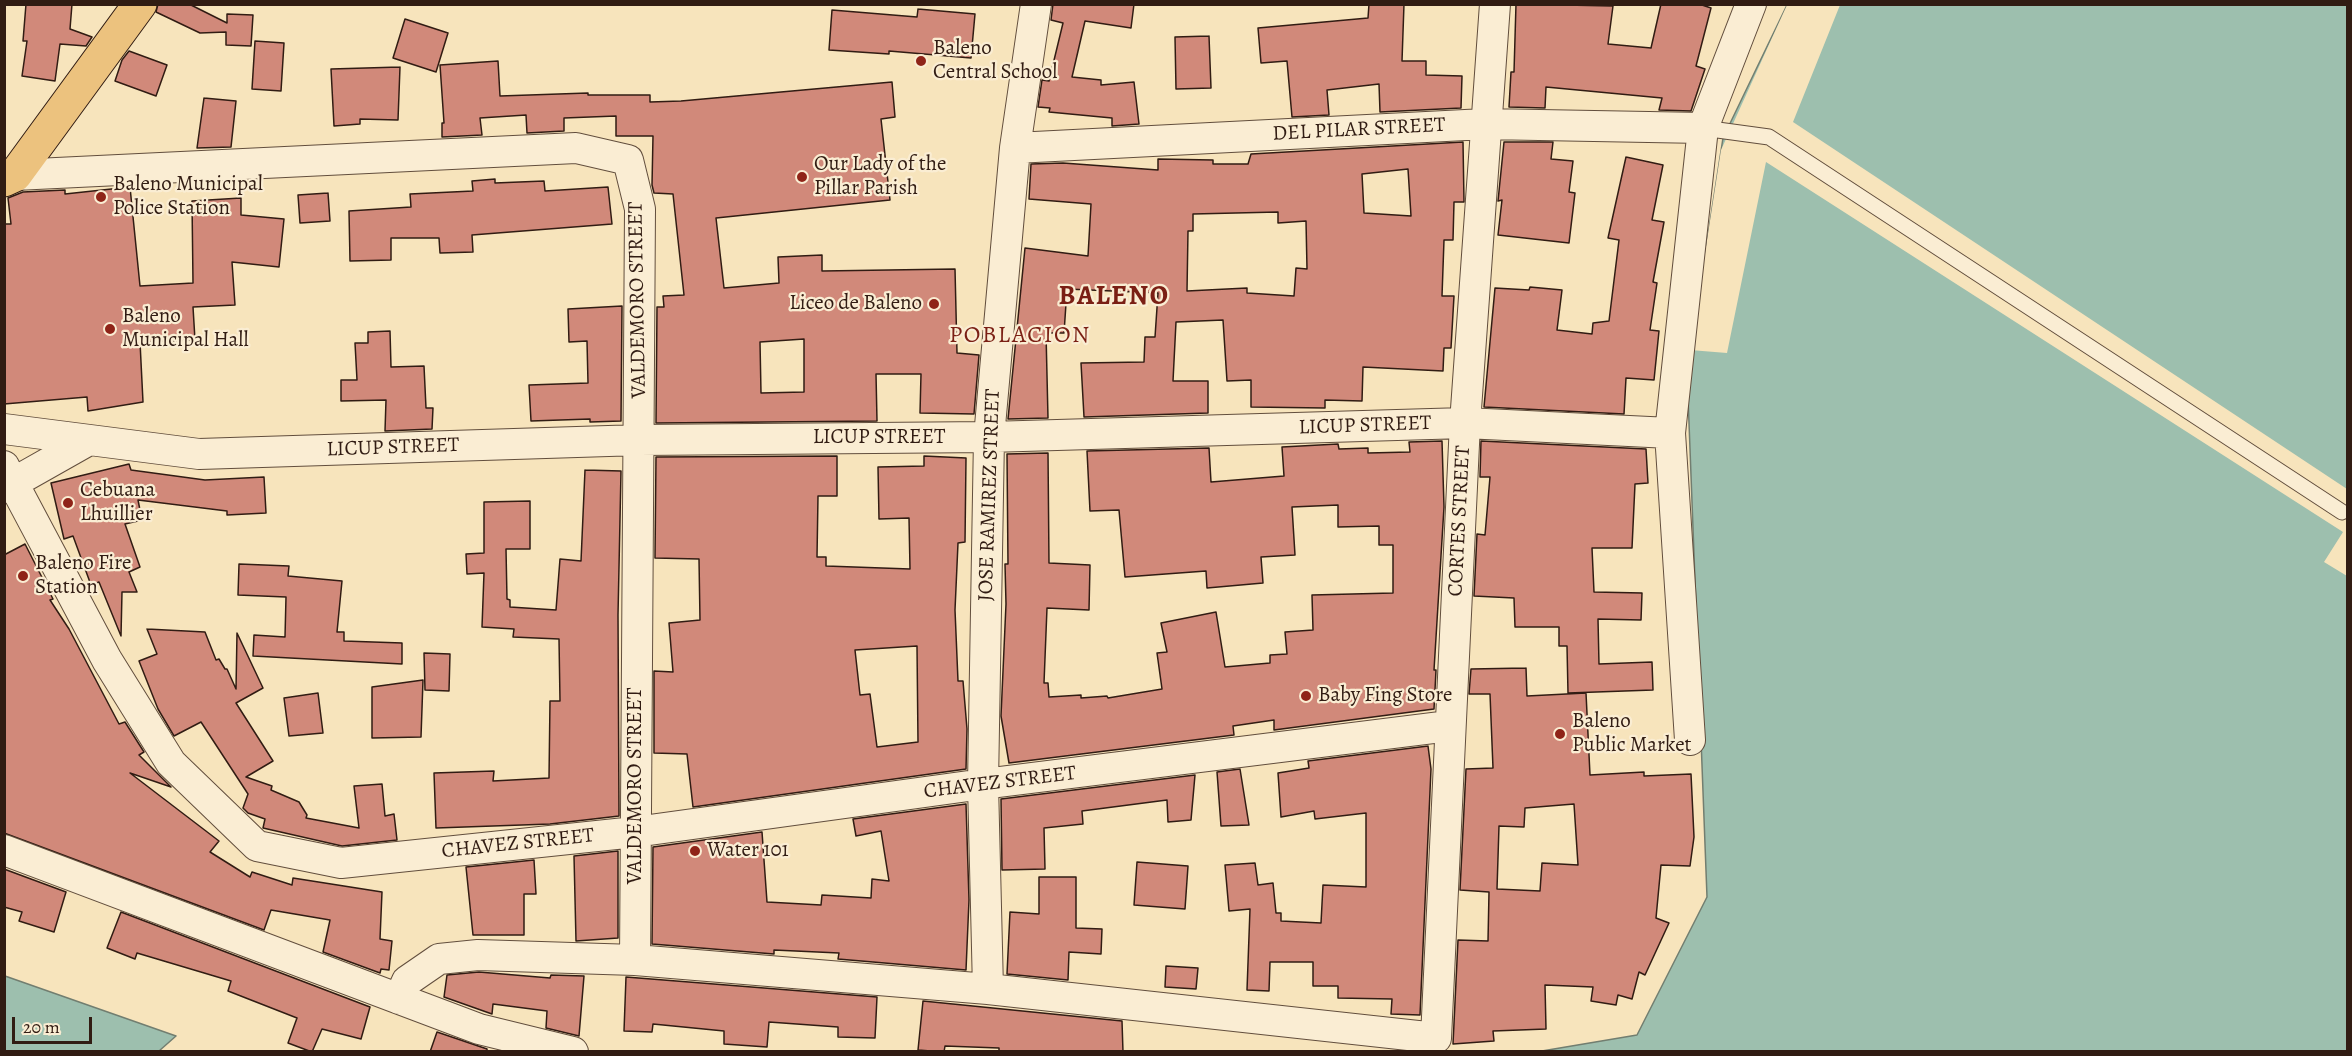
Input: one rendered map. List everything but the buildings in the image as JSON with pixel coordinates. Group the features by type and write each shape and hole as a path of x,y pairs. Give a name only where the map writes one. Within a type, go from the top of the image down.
{"main road":[{"path":"10,177 140,4"}],"street":[{"name":"JOSE RAMIREZ STREET","path":"988,989 983,784 989,437 1015,148 1036,4"},
{"name":"CORTES STREET","path":"988,989 1436,1038 1465,423 1495,4"},
{"path":"1690,740 1670,433 1703,128 1751,4"},
{"name":"DEL PILAR STREET","path":"1015,148 1485,124 1703,128"},
{"name":"VALDEMORO STREET","path":"10,177 576,148 628,160 640,209 635,960"},
{"name":"LICUP STREET","path":"4,429 199,454 640,440 989,437 1465,423 1670,433"},
{"path":"7,479 89,440"},
{"name":"CHAVEZ STREET","path":"7,479 107,660 171,762 257,846 341,863 635,832 983,784 1449,726"},
{"path":"4,850 479,1029 573,1052"},
{"path":"399,999 407,981 439,958 477,955 635,960 988,989"}],"lane":[{"path":"1703,128 1769,137 2342,512"}],"shaded area":[{"path":"1787,5 2347,5 2347,1051 1536,1052 1637,1035 1707,897 1687,370 1723,138"},
{"path":"5,976 176,1036 159,1051 5,1051"}],"pier":[{"path":"1787,5 1840,5 1793,122 2347,489 2347,576 2324,562 2343,532 1766,162 1727,353 1690,350 1721,150"}],"place":[{"name":"Baleno Central School","path":"921,61"},
{"name":"Our Lady of the Pillar Parish","path":"802,177"},
{"name":"Baleno Municipal Police Station","path":"101,197"},
{"name":"Liceo de Baleno","path":"934,304"},
{"name":"Baleno Municipal Hall","path":"110,329"},
{"name":"Cebuana Lhuillier","path":"68,503"},
{"name":"Baleno Fire Station","path":"23,576"},
{"name":"Baby Fing Store","path":"1306,696"},
{"name":"Baleno Public Market","path":"1560,734"},
{"name":"Water 101","path":"695,851"}],"district":[{"name":"BALENO","path":"1114,297"},
{"name":"POBLACION","path":"1020,336"}]}
